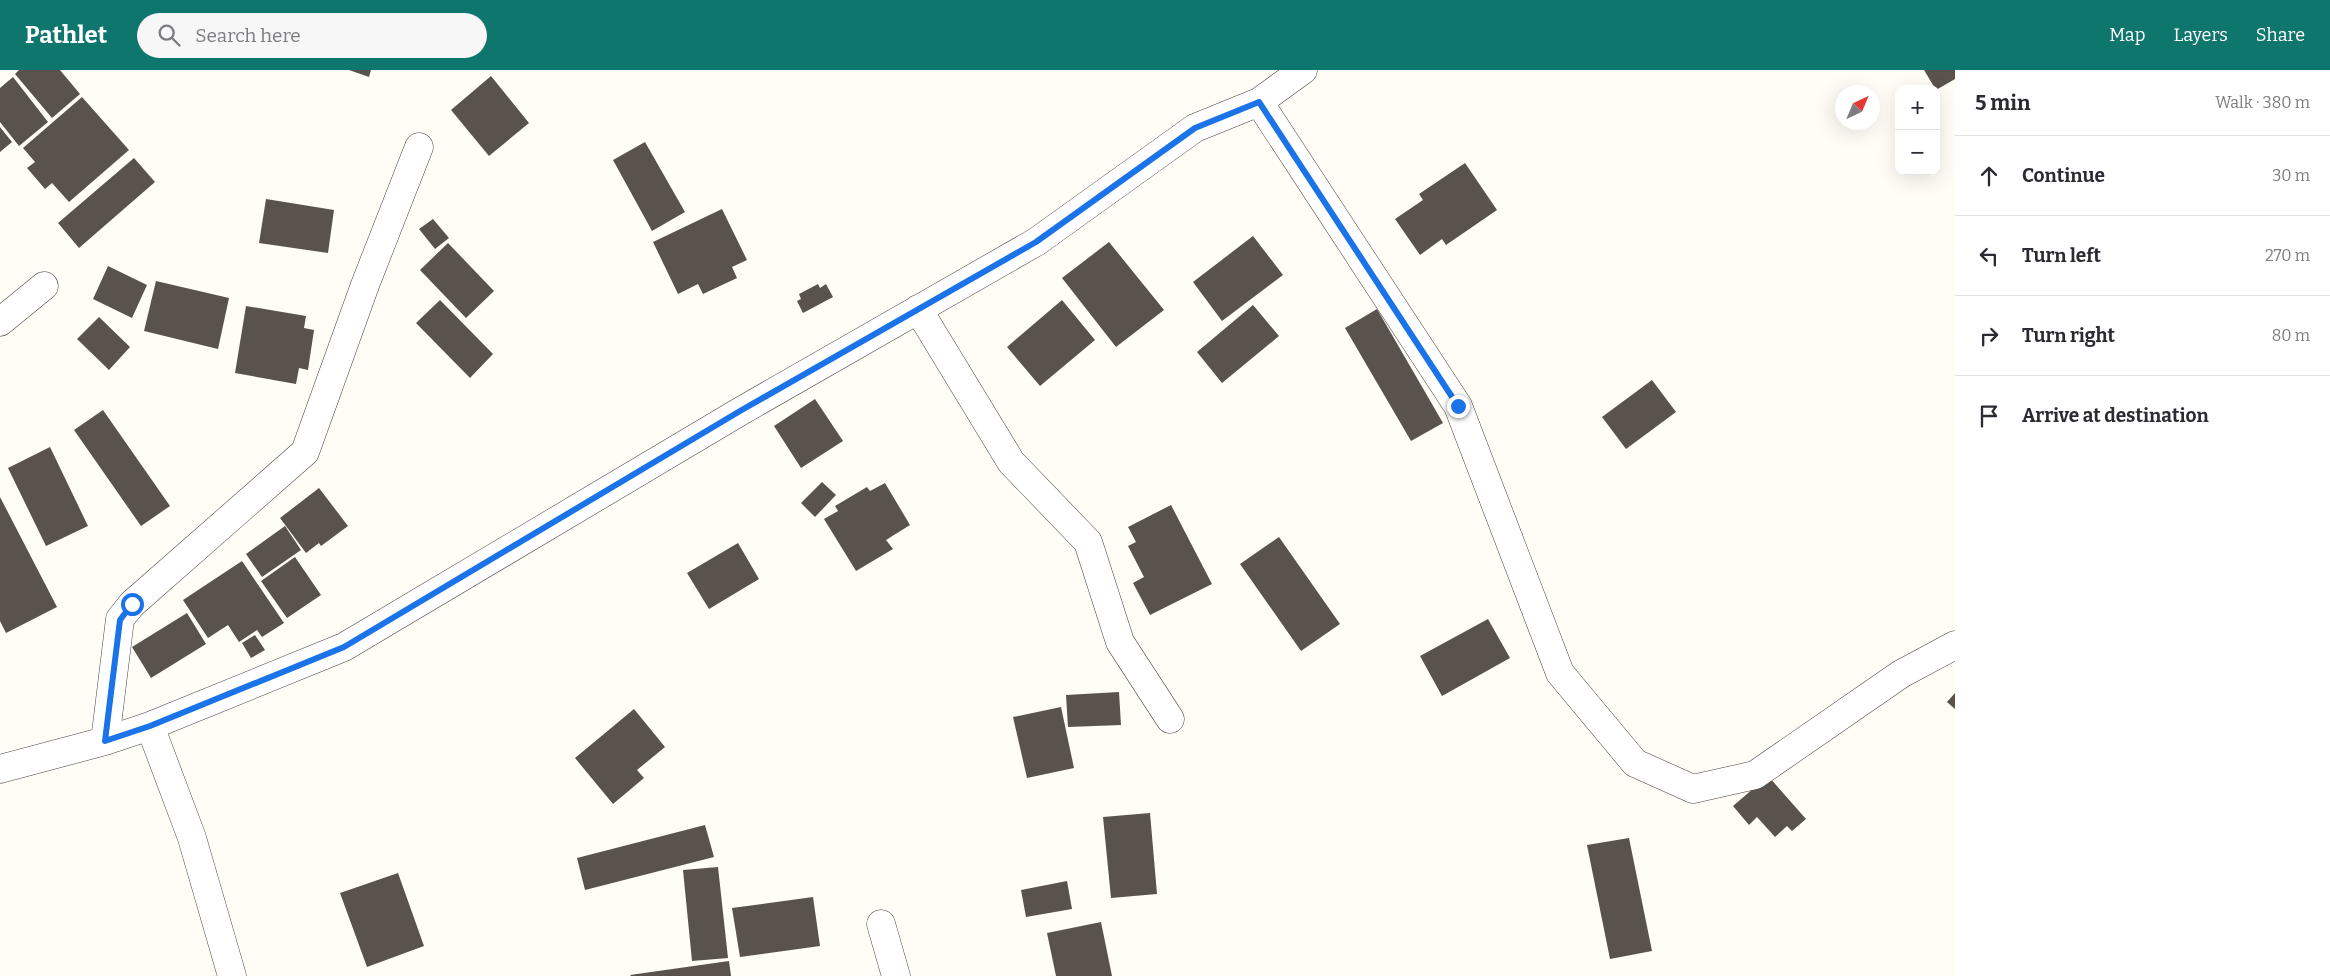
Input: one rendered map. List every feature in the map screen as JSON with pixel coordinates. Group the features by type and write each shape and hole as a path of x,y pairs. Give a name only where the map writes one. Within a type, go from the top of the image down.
{"street":[{"path":"0,769 105,741 150,726 344,647 740,411 1036,242 1195,128 1259,102 1303,70"},
{"path":"1259,102 1458,406 1560,672 1635,763 1694,789 1755,775 1901,674 1955,645"},
{"path":"105,741 120,620 132,604 305,452 365,285 420,147"},
{"path":"0,322 44,286"},
{"path":"918,309 1011,462 1088,542 1120,642 1170,719"},
{"path":"150,726 192,838 232,976"},
{"path":"880,924 896,976"}],"building":[{"path":"19,70 60,70 80,94 52,118 15,74"},
{"path":"349,70 371,70 369,77"},
{"path":"1924,70 1955,70 1955,79 1940,88 1940,85 1933,85"},
{"path":"491,76 529,123 489,156 451,110"},
{"path":"13,77 48,122 19,146 0,122 0,88"},
{"path":"82,97 129,150 69,202 52,183 45,189 27,168 35,162 23,148"},
{"path":"0,127 12,142 0,152"},
{"path":"645,142 685,212 652,231 613,160"},
{"path":"134,158 155,182 79,248 58,223"},
{"path":"1465,163 1497,210 1446,245 1442,239 1420,255 1395,219 1423,200 1419,194"},
{"path":"266,199 334,210 328,253 259,243"},
{"path":"722,209 747,260 732,267 737,278 703,294 698,284 678,294 653,242"},
{"path":"433,219 449,238 435,249 419,229"},
{"path":"1253,236 1283,275 1222,321 1193,282"},
{"path":"1109,242 1164,310 1116,347 1062,278"},
{"path":"448,243 494,291 466,318 420,270"},
{"path":"108,266 147,285 132,318 93,299"},
{"path":"156,281 229,298 218,349 144,331"},
{"path":"818,284 820,288 826,284 833,297 803,313 797,301 801,299 799,294"},
{"path":"440,300 493,354 470,378 416,323"},
{"path":"1062,300 1095,340 1040,386 1007,347"},
{"path":"1253,305 1279,336 1222,383 1197,352"},
{"path":"246,306 306,316 304,328 314,330 308,370 299,368 296,384 235,373"},
{"path":"1377,309 1443,423 1411,441 1345,328"},
{"path":"99,317 130,347 109,370 77,339"},
{"path":"1652,380 1676,412 1626,449 1602,417"},
{"path":"815,399 843,441 801,468 774,426"},
{"path":"103,410 170,506 141,526 74,430"},
{"path":"50,447 88,526 46,546 8,468"},
{"path":"822,482 836,495 815,517 801,503"},
{"path":"885,483 910,525 886,540 893,549 856,571 824,519 838,511 835,506 867,487 870,491"},
{"path":"319,488 348,526 321,546 319,543 306,553 280,518"},
{"path":"0,497 57,607 6,633 0,621"},
{"path":"1171,505 1212,584 1150,615 1133,583 1144,577 1128,546 1136,542 1128,527"},
{"path":"285,526 301,550 262,577 246,554"},
{"path":"1279,537 1340,624 1301,651 1240,564"},
{"path":"738,543 759,579 709,609 687,573"},
{"path":"295,557 321,595 287,618 261,581"},
{"path":"242,561 284,623 262,637 257,630 239,642 228,625 208,638 183,600"},
{"path":"187,613 206,644 151,678 132,647"},
{"path":"1488,619 1510,658 1442,696 1420,656"},
{"path":"255,635 265,650 251,658 242,643"},
{"path":"1119,692 1121,725 1068,727 1066,695"},
{"path":"1955,693 1955,709 1947,702"},
{"path":"1061,707 1074,768 1027,778 1013,717"},
{"path":"634,709 665,747 637,770 644,778 613,804 575,758"},
{"path":"1768,776 1806,819 1792,831 1787,826 1775,837 1757,817 1749,825 1733,806"},
{"path":"1150,813 1157,894 1111,898 1103,817"},
{"path":"705,825 714,857 585,890 577,858"},
{"path":"1629,838 1652,951 1610,959 1587,845"},
{"path":"718,867 728,958 692,961 683,870"},
{"path":"398,873 424,946 367,967 340,893"},
{"path":"1067,881 1072,909 1026,917 1021,890"},
{"path":"813,897 820,946 740,957 732,908"},
{"path":"1101,922 1112,976 1056,976 1047,933"},
{"path":"729,961 731,976 630,975"}],"route":[{"path":"132,604 120,620 105,741 150,726 344,647 740,411 1036,242 1195,128 1259,102 1458,406"}]}
